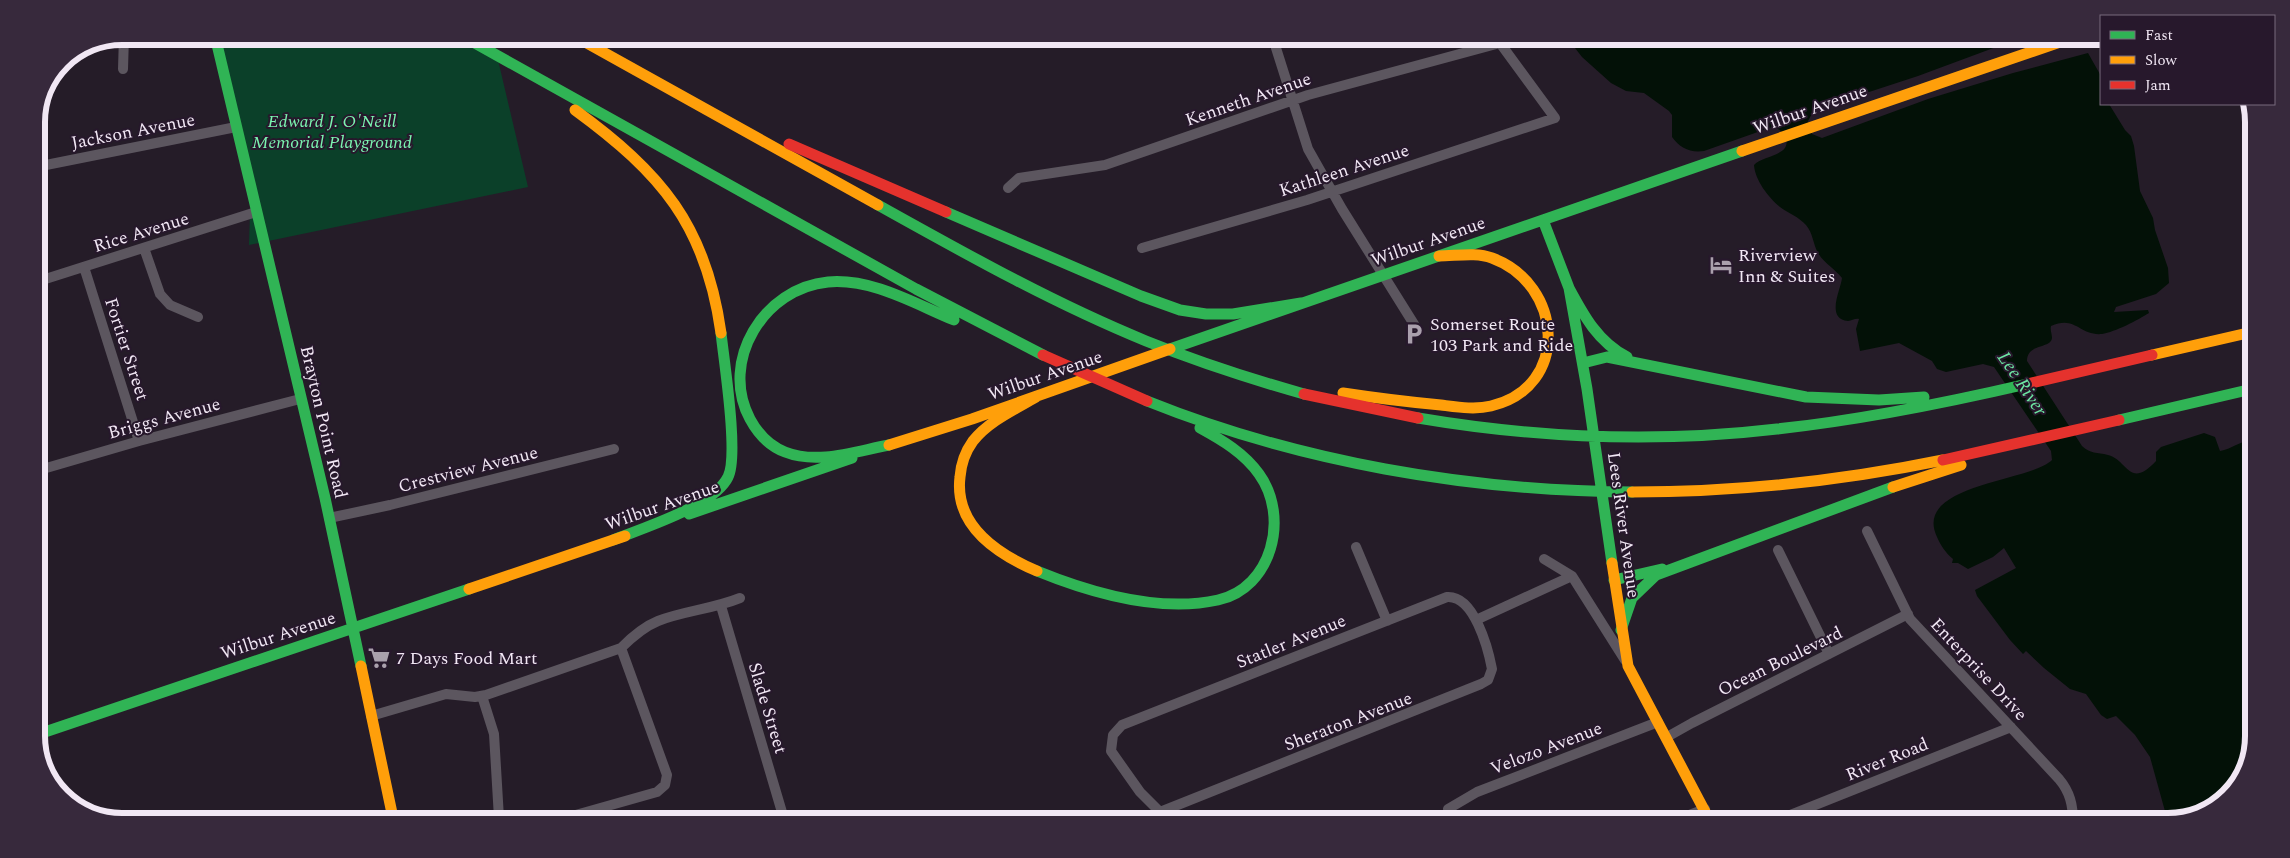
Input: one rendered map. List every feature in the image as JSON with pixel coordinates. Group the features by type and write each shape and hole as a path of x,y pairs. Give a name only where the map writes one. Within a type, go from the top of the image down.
{"main road":[{"name":"Brayton Point Road","path":"218,45 329,518 392,813"},
{"path":"478,45 929,296 1041,354 1127,393 1225,442 1253,466 1267,486 1274,510 1272,549 1257,575 1232,595 1202,604 1146,602 1058,580 1006,556 978,535 968,521 960,497 958,484 964,458 969,448 990,425 1036,397"},
{"path":"591,45 964,253 1061,304 1161,347 1243,376 1333,401 1425,420 1519,432 1605,436 1707,435 1800,427 1893,413 1985,394 2245,334"},
{"name":"Wilbur Avenue","path":"45,732 889,445 1036,397 1301,303 2051,45"},
{"path":"503,59 609,135 647,170 678,209 696,243 711,283 721,332 733,465 727,480 711,495 695,505 613,540"},
{"path":"683,96 918,201 1160,303 1193,313 1245,312 1301,303"},
{"name":"Lees River Avenue","path":"1543,220 1569,288 1583,363 1621,630 1628,666 1707,813"},
{"path":"1243,376 1380,398 1469,407 1491,406 1518,393 1529,385 1546,361 1549,347 1548,315 1535,288 1517,270 1492,258 1439,256"},
{"path":"889,445 817,457 801,456 784,452 771,444 750,422 740,397 739,368 742,355 755,327 774,304 788,294 813,284 827,282 858,283 1041,354"},
{"path":"1569,288 1590,326 1605,342 1624,356 1646,364"},
{"path":"1583,363 1594,358 1606,357 1806,396 1879,400 1985,394"},
{"path":"1127,393 1239,432 1346,460 1438,478 1556,490 1659,492 1777,485 1901,467 2245,391"},
{"path":"1621,630 1627,604 1637,591 1656,575 1886,489 1977,460 2029,440"},
{"path":"1614,580 1696,560"}],"street":[{"path":"124,45 124,69"},
{"name":"Kenneth Avenue","path":"1008,188 1019,178 1105,165 1292,101 1492,45"},
{"name":"Kenneth Avenue","path":"1501,45 1555,118"},
{"path":"1276,48 1308,149 1331,190 1417,329"},
{"name":"Kathleen Avenue","path":"1142,248 1241,220 1555,118"},
{"name":"Jackson Avenue","path":"45,165 236,128"},
{"name":"Rice Avenue","path":"45,279 256,212"},
{"path":"144,248 160,294 170,305 198,318"},
{"name":"Fortier Street","path":"84,267 139,441"},
{"name":"Briggs Avenue","path":"45,468 139,441 300,399"},
{"name":"Crestview Avenue","path":"329,518 390,505 614,449"},
{"name":"Enterprise Drive","path":"1867,531 1908,614 1929,640 2064,786 2072,803 2073,813"},
{"path":"1356,547 1387,621"},
{"path":"1778,550 1830,654"},
{"path":"1544,560 1572,576 1628,666"},
{"path":"1476,620 1572,576"},
{"name":"Statler Avenue","path":"1113,735 1122,725 1436,601 1452,597 1466,605 1476,620"},
{"path":"372,716 446,694 482,696 620,648 634,636 660,620 721,606 740,598"},
{"name":"Slade Street","path":"721,606 782,813"},
{"name":"Ocean Boulevard","path":"1667,738 1708,714 1908,614"},
{"name":"Sheraton Avenue","path":"1113,735 1111,751 1140,792 1160,812 1488,680 1492,669 1476,620"},
{"path":"583,813 657,792 665,785 667,775 620,648"},
{"path":"482,696 494,734 499,813"},
{"name":"Velozo Avenue","path":"1448,809 1477,792 1658,722"},
{"name":"River Road","path":"1795,813 2011,727"},
{"path":"1695,813 1705,809"}],"green space":[{"name":"Edward J. O'Neill Memorial Playground","path":"214,45 494,45 528,187 249,245 251,183"}],"water":[{"name":"Lee River","path":"1573,45 2002,45 1918,76 1814,110 1808,121 1812,134 1822,138 1928,99 2013,73 2088,53 2100,74 2100,105 2110,105 2125,130 2131,136 2140,191 2153,218 2155,230 2168,268 2169,283 2156,294 2116,307 2114,312 2148,310 2149,313 2113,331 2094,334 2072,324 2059,323 2051,326 2051,341 2031,351 2027,361 2082,446 2091,452 2115,458 2129,471 2134,473 2140,473 2156,461 2156,452 2161,447 2204,433 2215,437 2220,451 2245,442 2245,736 2241,761 2235,775 2219,794 2198,807 2166,813 2150,757 2135,735 2116,716 2107,719 2101,715 2086,694 2070,689 2026,651 2023,654 1977,596 1975,590 2016,568 2004,548 1993,557 1968,569 1958,563 1952,563 1953,559 1945,551 1937,537 1934,519 1941,506 1957,495 2040,467 2052,460 2051,451 1994,367 1983,364 1946,372 1937,369 1932,361 1899,343 1860,351 1856,329 1859,319 1848,321 1841,319 1837,315 1836,303 1842,278 1818,253 1806,225 1775,203 1763,188 1755,171 1754,165 1785,148 1787,143 1783,133 1772,127 1704,151 1686,149 1672,137 1672,115 1669,111 1644,93 1626,91 1611,83 1582,57"}],"traffic: fast":[{"path":"217,45 325,498 361,666"},
{"path":"478,45 916,289 1043,355"},
{"path":"1170,349 1742,151"},
{"path":"878,205 944,242 1077,311 1146,341 1205,363 1304,394"},
{"path":"946,212 1141,296 1180,310 1206,314 1233,314 1301,303"},
{"path":"1543,220 1569,288 1587,389 1612,563"},
{"path":"889,445 837,456 811,457 785,452 769,442 753,424 742,397 740,374 744,352 753,331 767,313 784,298 805,287 828,282 861,284 877,288 954,320"},
{"path":"1569,288 1586,318 1600,336 1627,357"},
{"path":"613,540 693,507 720,488 728,477 732,450 721,333"},
{"path":"1583,363 1607,357 1806,397 1879,400 1924,397"},
{"path":"1418,418 1462,425 1552,434 1642,437 1687,436 1777,429 1840,421 1934,404 2027,384"},
{"path":"2119,420 2245,391"},
{"path":"1147,401 1264,441 1385,469 1508,486 1632,492"},
{"path":"1037,571 1080,587 1126,599 1172,604 1218,600 1237,593 1252,581 1263,566 1270,549 1274,530 1273,510 1268,491 1259,474 1240,453 1200,428"},
{"path":"689,514 852,458"},
{"path":"1621,630 1632,598 1656,575 1893,487"},
{"path":"1614,580 1662,569"},
{"path":"45,732 469,589"}],"traffic: slow":[{"path":"590,45 878,205"},
{"path":"1742,151 2051,45"},
{"path":"575,110 632,156 675,205 691,232 704,261 714,295 721,333"},
{"path":"1343,393 1416,403 1479,408 1491,406 1517,395 1535,379 1545,358 1548,335 1544,311 1533,289 1516,271 1492,258 1473,255 1439,256"},
{"path":"2152,355 2245,334"},
{"path":"889,445 972,419 1170,349"},
{"path":"1036,397 994,422 973,441 962,463 960,494 964,510 971,524 981,536 1007,556 1037,571"},
{"path":"1632,492 1710,490 1788,484 1866,474 1943,460"},
{"path":"1893,487 1961,465"},
{"path":"469,589 625,536"},
{"path":"1612,563 1628,666 1706,813"},
{"path":"361,666 392,813"}],"traffic: jam":[{"path":"789,144 946,212"},
{"path":"1043,355 1147,401"},
{"path":"2027,384 2152,355"},
{"path":"1304,394 1418,418"},
{"path":"1943,460 2119,420"}],"place":[{"name":"Riverview Inn & Suites","path":"1721,265"},
{"name":"Somerset Route 103 Park and Ride","path":"1414,334"},
{"name":"7 Days Food Mart","path":"379,658"}]}
